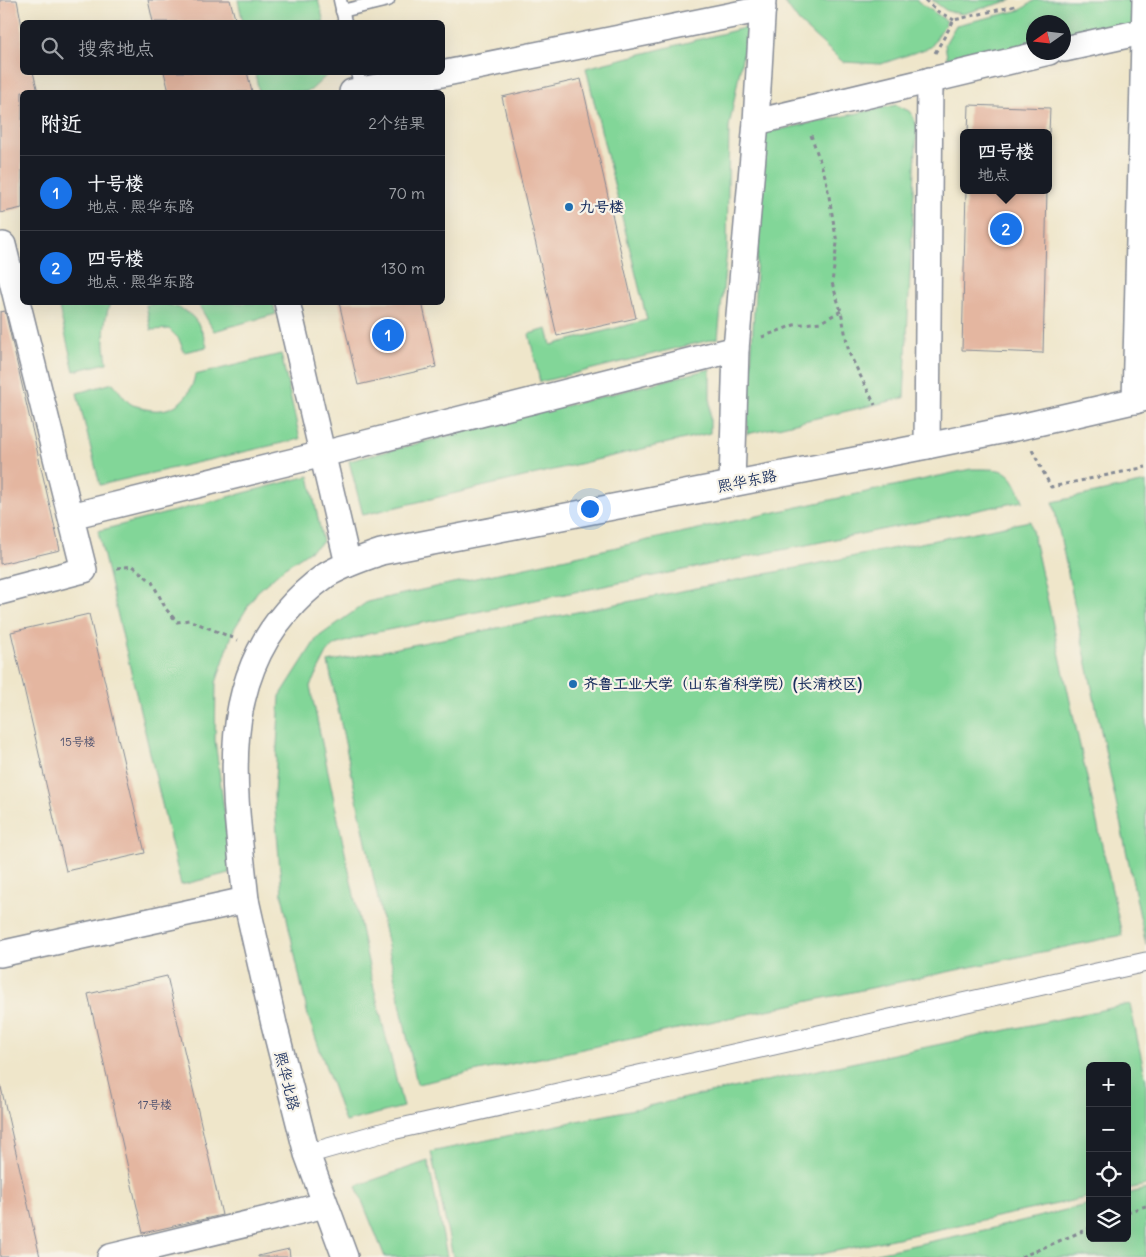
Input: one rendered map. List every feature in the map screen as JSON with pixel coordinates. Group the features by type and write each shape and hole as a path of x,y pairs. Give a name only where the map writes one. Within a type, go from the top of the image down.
{"street":[{"path":"1140,400 1145,0"},
{"path":"445,67 763,4 756,122 736,344 732,484"},
{"path":"1071,47 1145,31"},
{"path":"756,122 1026,57"},
{"path":"356,85 406,75"},
{"path":"927,446 930,80"},
{"path":"9,243 20,291"},
{"path":"0,592 84,570 23,305"},
{"path":"288,305 348,564"},
{"path":"71,516 323,454 736,344"},
{"name":"熙华东路","path":"260,648 276,624 296,601 324,577 348,564 381,552 927,446 1140,400"},
{"name":"熙华北路","path":"260,648 240,705 236,745 237,812 246,900 286,1077 307,1154 346,1257"},
{"path":"0,954 246,900"},
{"path":"307,1154 401,1128 1146,962"},
{"path":"110,1257 325,1205"}],"lane":[{"path":"342,11 388,0"}],"path":[{"path":"925,0 937,11 954,20 1015,6"},
{"path":"930,80 934,55 954,20"},
{"path":"802,111 826,179 837,242 832,283 841,311 849,353 875,404"},
{"path":"736,344 764,337 794,324 821,322 841,311"},
{"path":"1020,427 1051,488 1146,467"},
{"path":"117,568 133,566 152,582 166,609 177,622 189,620 260,648"},
{"path":"1131,1211 1146,1206"},
{"path":"1020,1257 1086,1230"}],"green space":[{"path":"238,0 318,0 323,20 243,20"},
{"path":"783,0 916,0 947,21 931,47 881,64 843,62 799,22"},
{"path":"932,0 1012,0 962,14 947,11"},
{"path":"1035,0 1138,0 1136,26 1071,41 1071,15 1026,15 1026,52 949,70 945,44 956,25 1021,10"},
{"path":"748,27 729,127 727,250 718,338 540,382 529,334 547,329 551,345 647,320 586,68"},
{"path":"256,75 326,75 311,90 259,90"},
{"path":"896,105 911,112 917,126 904,398 747,434 764,133"},
{"path":"58,305 110,305 104,333 107,363 74,371"},
{"path":"146,305 170,305 186,311 192,316 204,337 207,347 184,352 179,339 169,329 151,330"},
{"path":"198,305 274,305 276,314 214,331"},
{"path":"281,354 300,439 100,485 77,393 113,383 131,404 152,410 161,410 177,405 183,399 188,393 195,375"},
{"path":"710,369 710,433 363,515 349,461"},
{"path":"971,469 992,469 1005,472 1014,482 1023,501 368,634 333,646 327,653 310,686 371,976 403,1107 345,1122 308,1016 282,895 274,796 280,696 317,638 367,602"},
{"path":"309,476 323,542 285,567 257,592 234,629 216,683 215,740 225,817 229,873 181,885 98,531"},
{"path":"1146,482 1146,945 1053,502"},
{"path":"1030,521 1122,935 417,1084 328,662"},
{"path":"1130,1004 1146,1080 1146,1185 1131,1188 1131,1062 1086,1062 1086,1198 808,1257 453,1257 431,1152"},
{"path":"428,1161 447,1257 385,1257 356,1186"},
{"path":"1146,1189 1146,1257 858,1257 989,1229 1086,1205 1086,1242 1131,1242 1131,1193"}],"building":[{"path":"0,0 17,0 21,20 20,75 34,75 38,90 20,90 20,208 0,213"},
{"path":"148,0 230,0 235,20 153,20"},
{"path":"165,75 248,75 252,90 168,90"},
{"name":"九号楼","path":"581,79 636,318 557,336 502,97"},
{"path":"969,105 1050,108 1049,129 968,129"},
{"path":"966,194 1047,194 1043,353 962,350"},
{"path":"340,305 423,305 436,367 358,385"},
{"path":"5,311 60,550 0,564 0,312"},
{"path":"89,614 145,853 66,871 11,632"},
{"path":"167,976 222,1215 143,1233 88,994"},
{"path":"1,1087 40,1257 0,1257"},
{"path":"289,1249 290,1257 258,1257 258,1256"}],"place":[{"name":"九号楼","path":"569,207"},
{"name":"四号楼","path":"1006,229"},
{"name":"十号楼","path":"388,335"},
{"name":"齐鲁工业大学（山东省科学院）(长清校区)","path":"573,684"}]}
